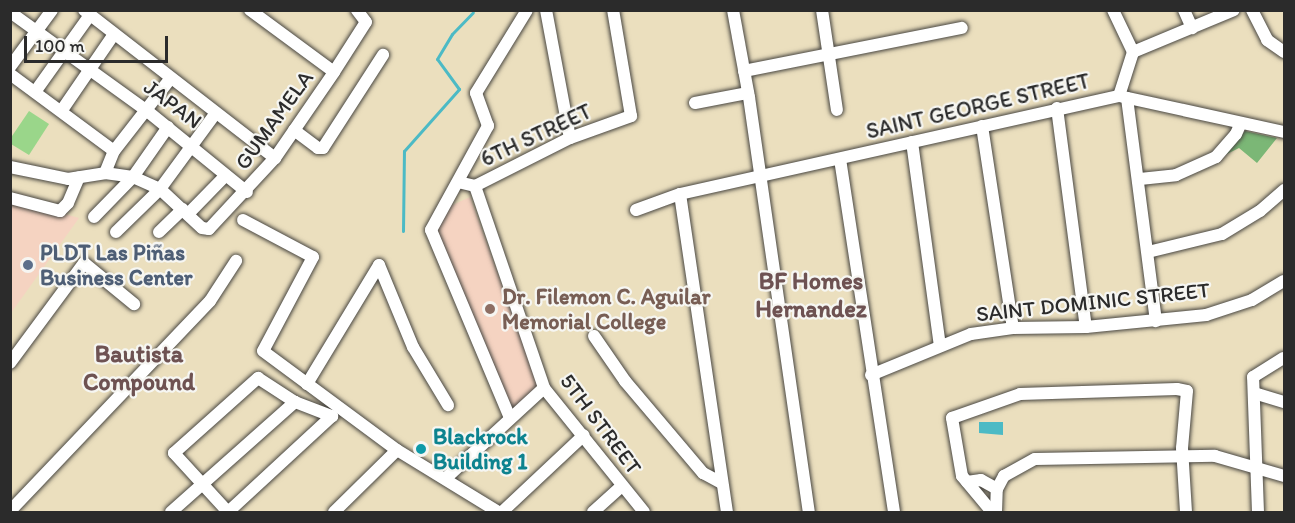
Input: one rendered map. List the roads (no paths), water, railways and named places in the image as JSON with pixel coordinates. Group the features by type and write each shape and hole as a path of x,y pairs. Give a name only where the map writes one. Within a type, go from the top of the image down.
{"street":[{"path":"10,67 52,10"},
{"path":"250,10 334,72"},
{"name":"GUMAMELA","path":"186,211 207,230 247,192 275,158 364,25 364,16 357,10"},
{"path":"510,418 431,230 488,126 476,93 527,10"},
{"path":"546,10 570,138"},
{"name":"6TH STREET","path":"458,182 475,186 570,138 631,116 613,10"},
{"path":"733,10 748,93 809,513"},
{"path":"822,10 837,110"},
{"path":"1113,10 1133,52 1123,97 1140,179 1156,321"},
{"path":"1184,10 1192,28"},
{"path":"1133,52 1234,10"},
{"path":"1252,10 1268,40 1284,52"},
{"name":"JAPAN","path":"10,12 146,110 192,145 247,192"},
{"path":"35,92 87,13 215,114 275,158"},
{"path":"744,71 962,28"},
{"path":"62,110 114,34"},
{"path":"294,130 318,148 323,148 383,55"},
{"path":"10,74 62,110 114,151"},
{"path":"105,173 114,151 170,78"},
{"path":"695,102 748,93"},
{"name":"SAINT GEORGE STREET","path":"636,210 680,194 1057,108 1123,97 1284,132"},
{"path":"1057,108 1086,327"},
{"path":"116,232 160,189 215,114"},
{"path":"1140,179 1176,175 1216,157 1236,134 1241,123"},
{"path":"982,126 1013,328"},
{"path":"94,217 133,177 168,127"},
{"path":"912,142 940,346"},
{"path":"840,159 871,375 894,513"},
{"path":"12,172 68,179 105,173 133,177 160,189 186,211"},
{"path":"159,232 226,175"},
{"path":"10,198 60,211 68,203 79,177"},
{"name":"5TH STREET","path":"475,186 544,388 584,435 621,487 644,513"},
{"path":"1148,252 1222,234 1260,211 1284,190"},
{"path":"680,194 727,513"},
{"path":"243,220 313,257 263,351 397,450 500,513 584,435"},
{"path":"10,511 210,301 236,261"},
{"path":"10,363 84,263 134,304"},
{"path":"307,384 379,265 413,347 448,405"},
{"name":"SAINT DOMINIC STREET","path":"871,375 971,334 1013,328 1086,327 1206,315 1252,300 1284,281"},
{"path":"594,336 625,381 703,473 722,483"},
{"path":"1258,513 1254,377 1284,358"},
{"path":"258,378 296,402 332,416 228,512 202,482 174,453 258,378"},
{"path":"446,478 544,388"},
{"path":"994,513 962,476 948,417 1020,394 1177,389 1187,391 1182,456 1186,513"},
{"path":"1254,393 1284,402"},
{"path":"174,512 202,482 296,402"},
{"path":"334,513 397,450"},
{"path":"994,513 998,489 1004,476 1035,459 1215,456 1284,476"},
{"path":"967,482 981,480 998,489"},
{"path":"593,513 621,487"}],"water":[{"path":"979,422 1003,422 1003,435 979,433"}],"waterway":[{"path":"403,231 404,151 459,89 437,59 452,34 473,12"}],"place":[{"name":"PLDT Las Piñas Business Center","path":"28,265"},
{"name":"Dr. Filemon C. Aguilar Memorial College","path":"490,309"},
{"name":"Blackrock Building 1","path":"421,449"}],"district":[{"name":"BF Homes Hernandez","path":"811,295"},
{"name":"Bautista Compound","path":"139,368"}]}
